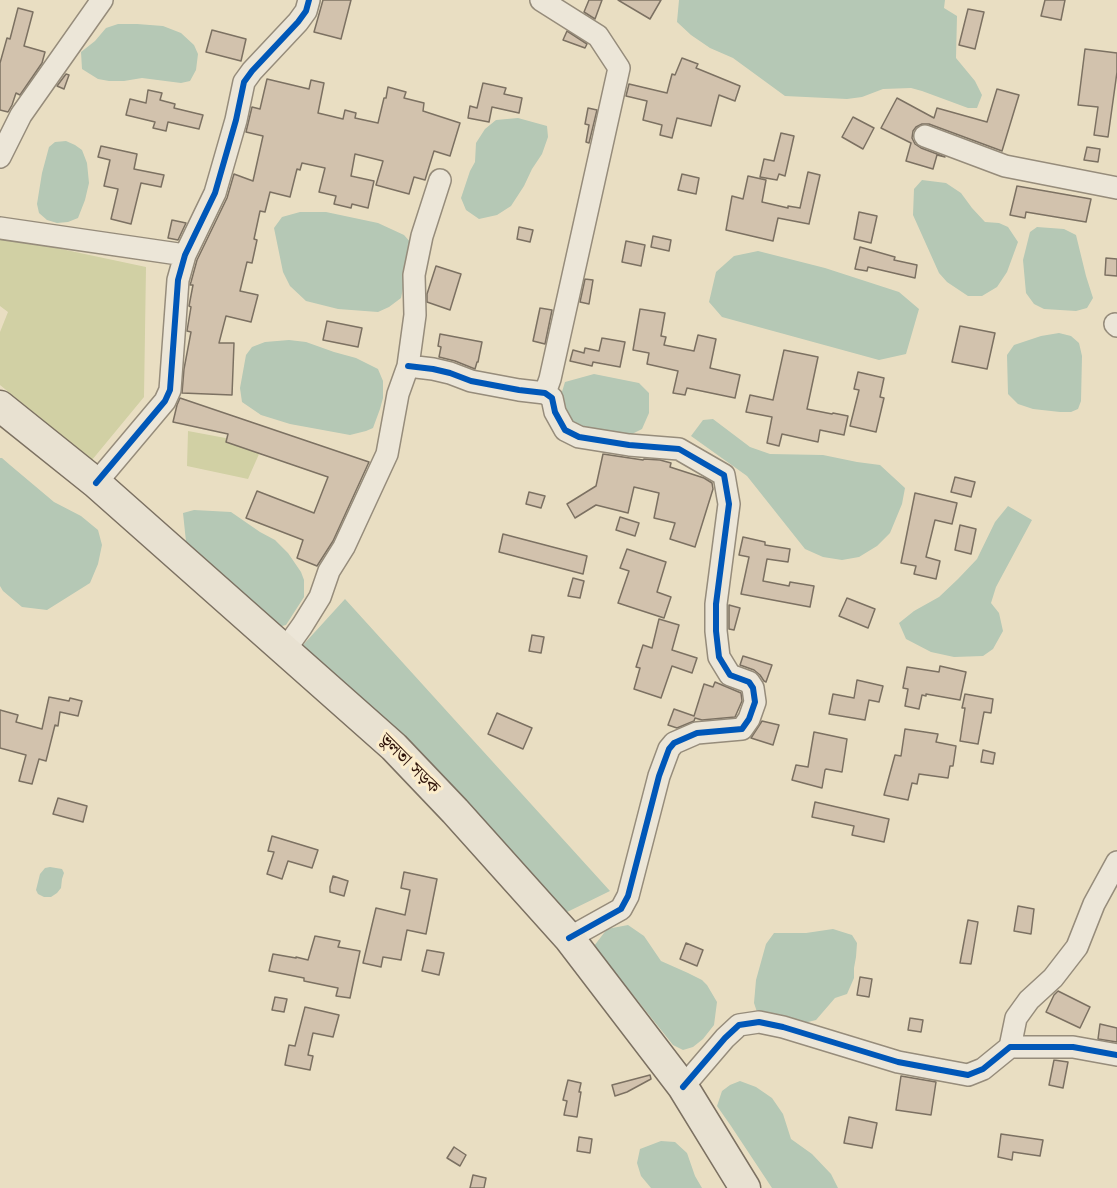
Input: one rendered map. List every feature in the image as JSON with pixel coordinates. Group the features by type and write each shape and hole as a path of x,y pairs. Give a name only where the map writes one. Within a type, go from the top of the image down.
{"highway":[{"name":"ভুলতা সড়ক","path":"2,413 96,483 394,747 569,938 683,1087 745,1188"}],"street":[{"path":"0,157 21,115 102,0"},
{"path":"96,483 165,401 170,390 178,280 185,255 215,193 236,120 244,82 298,22 306,11 309,0"},
{"path":"541,0 598,36 619,68 550,379 544,393"},
{"path":"925,136 1005,165 1117,188"},
{"path":"284,651 320,597 329,571 344,547 387,454 398,394 408,366 414,315 414,275 422,236 440,180"},
{"path":"0,228 185,255"},
{"path":"408,366 450,373 471,381 544,393 552,398 555,412 565,430 579,437 629,445 679,449 724,475 729,504 716,604 716,631 719,657 730,675 749,682 753,688 755,702 750,719 742,729 697,733 674,743 669,749 658,776 628,896 621,909 569,938"},
{"path":"683,1087 739,1025 759,1022 783,1027 898,1062 968,1075 983,1070 1010,1047 1016,1018 1029,1000 1053,978 1077,947 1094,904 1117,862"},
{"path":"1010,1047 1072,1047 1117,1055"}],"green space":[{"path":"0,236 146,267 144,397 92,460 0,385 0,332 8,312 0,306"},
{"path":"188,431 263,445 248,479 187,466"}],"shaded area":[{"path":"679,0 945,0 944,8 957,16 956,58 975,81 982,95 977,108 968,108 911,88 883,89 862,97 847,99 785,96 733,58 710,48 691,35 677,22"},
{"path":"118,24 163,26 181,33 194,45 198,54 196,70 190,81 181,83 142,78 109,81 98,79 82,69 81,52 106,28"},
{"path":"518,118 547,126 548,137 542,154 511,206 497,215 479,219 466,210 461,198 475,162 476,143 485,129 496,120"},
{"path":"66,141 82,150 87,163 89,183 78,218 57,223 47,220 39,213 37,204 49,147 55,142"},
{"path":"922,180 946,183 961,193 985,222 999,223 1008,227 1018,242 1007,272 997,287 982,296 968,296 947,282 939,273 913,215 914,189"},
{"path":"300,212 326,212 378,223 404,235 412,244 401,298 378,312 338,309 306,301 290,286 283,272 274,228 282,217"},
{"path":"1037,227 1064,229 1076,235 1093,298 1087,308 1076,311 1044,309 1034,304 1026,293 1023,260 1030,232"},
{"path":"758,251 825,268 899,292 919,309 906,354 879,360 722,317 709,302 716,272 734,256"},
{"path":"1059,333 1071,336 1079,343 1082,356 1081,401 1078,409 1071,412 1060,412 1033,409 1018,404 1008,394 1007,355 1014,345"},
{"path":"289,340 306,342 356,358 378,369 383,381 383,398 373,428 350,435 290,424 261,415 242,402 240,388 246,355 252,347 265,342"},
{"path":"594,374 639,383 649,393 649,413 642,429 630,435 573,426 565,411 561,395 565,382"},
{"path":"713,419 750,447 770,454 823,455 880,465 905,488 902,504 890,533 877,546 859,557 842,560 823,557 805,549 747,476 691,436 703,420"},
{"path":"0,458 54,502 81,516 98,530 102,545 98,564 90,583 47,610 22,607 0,586"},
{"path":"1008,506 1032,520 996,587 991,603 999,613 1003,631 993,649 983,656 954,657 931,652 906,639 899,623 914,611 939,597 977,559 995,522"},
{"path":"194,510 231,512 275,540 288,553 304,580 304,597 286,625 278,627 187,551 183,513"},
{"path":"345,599 610,891 561,915 303,645"},
{"path":"45,868 62,869 64,873 61,888 51,897 44,897 36,890 40,874"},
{"path":"628,925 644,936 661,961 702,980 717,1002 714,1025 693,1047 683,1050 673,1045 594,946 607,929"},
{"path":"833,929 852,935 857,943 854,978 847,994 835,998 816,1020 804,1023 757,1012 754,1003 756,980 766,944 774,933 806,933"},
{"path":"740,1081 756,1087 772,1098 783,1114 791,1139 812,1154 831,1174 838,1188 772,1188 717,1106 722,1091"},
{"path":"661,1141 675,1142 687,1153 702,1188 651,1188 641,1176 637,1163 640,1149"}],"building":[{"path":"323,0 351,0 341,39 314,32"},
{"path":"589,0 602,0 595,19 584,12"},
{"path":"618,0 661,0 650,19"},
{"path":"1045,0 1065,0 1061,20 1041,16"},
{"path":"18,8 33,12 24,46 45,52 42,63 20,95 16,93 8,112 0,110 0,63 7,38 10,39"},
{"path":"968,9 984,12 975,49 959,45"},
{"path":"212,30 246,39 241,61 206,52"},
{"path":"567,31 587,44 585,48 563,40"},
{"path":"1085,49 1117,53 1117,72 1108,137 1094,135 1098,107 1078,105"},
{"path":"682,58 698,64 696,68 740,86 735,101 719,95 711,126 677,118 672,138 660,135 662,125 643,120 647,101 626,96 629,84 667,93 672,74 675,75"},
{"path":"66,74 69,75 64,89 57,86"},
{"path":"267,79 309,89 311,80 324,83 318,113 343,119 345,110 356,113 355,118 378,123 388,87 406,92 404,98 424,103 423,111 460,123 450,156 434,151 425,180 414,177 409,194 376,185 383,161 355,154 351,176 374,181 368,208 352,204 351,208 334,204 336,196 319,192 325,168 302,163 300,170 297,169 290,197 270,192 265,212 260,211 252,263 247,262 240,291 258,295 251,322 226,316 219,343 234,343 232,395 182,393 191,332 187,331 193,285 190,285 197,260 227,198 234,174 253,181 263,136 246,132 252,107 260,109"},
{"path":"483,83 506,88 504,94 522,98 519,113 492,107 489,122 468,118 470,106 477,108"},
{"path":"997,89 1019,95 1002,151 929,124 922,124 913,131 912,138 915,144 945,157 937,155 933,169 906,161 911,143 881,128 897,98 934,118 937,108 987,122"},
{"path":"148,90 162,93 160,100 175,104 174,108 203,115 199,129 168,122 166,131 153,128 155,122 126,115 130,99 146,103"},
{"path":"588,108 597,110 589,143 586,142 589,125 585,124"},
{"path":"853,117 874,128 863,149 842,137"},
{"path":"781,133 794,136 785,176 779,174 777,180 760,177 764,159 774,161"},
{"path":"101,146 137,154 134,169 164,175 161,187 141,183 131,224 111,219 118,189 104,186 110,160 98,157"},
{"path":"1087,147 1100,149 1098,162 1084,160"},
{"path":"808,172 820,175 809,224 778,218 773,241 726,230 732,196 743,199 748,176 766,180 762,202 788,208 788,206 800,208"},
{"path":"682,174 699,178 696,194 678,190"},
{"path":"1017,186 1091,199 1086,222 1026,212 1025,218 1010,215"},
{"path":"859,212 877,216 871,243 854,239"},
{"path":"172,220 186,223 178,240 168,238"},
{"path":"519,227 533,230 530,242 517,239"},
{"path":"653,236 671,240 669,251 651,247"},
{"path":"626,241 645,245 641,266 622,262"},
{"path":"860,247 895,257 894,260 917,265 915,278 868,267 867,271 855,269"},
{"path":"1106,258 1117,259 1117,276 1105,275"},
{"path":"436,266 461,274 450,310 427,302 427,294"},
{"path":"585,279 593,280 589,304 580,302"},
{"path":"540,308 552,310 545,344 533,341"},
{"path":"640,309 665,313 661,336 666,337 664,345 694,351 698,335 716,339 710,368 740,375 735,398 687,388 685,395 673,393 678,371 647,364 649,353 633,350"},
{"path":"327,321 362,328 358,347 323,340"},
{"path":"960,326 995,333 987,369 952,362"},
{"path":"440,334 482,342 475,369 439,357"},
{"path":"602,338 625,342 620,367 593,362 592,366 570,361 573,350 584,353 585,348 599,351"},
{"path":"784,350 818,357 807,409 848,416 844,435 820,430 818,442 782,434 779,446 767,443 772,417 746,412 750,395 773,400"},
{"path":"858,372 884,378 880,397 884,398 876,432 850,426 859,390 854,389"},
{"path":"180,398 369,462 333,541 317,566 297,558 303,540 246,518 257,491 314,513 328,477 226,442 228,434 173,422"},
{"path":"603,454 660,460 671,463 670,467 704,478 712,483 713,489 695,547 670,539 675,523 654,518 659,493 634,487 628,513 596,505 575,518 567,504 596,486"},
{"path":"955,477 975,482 971,497 951,492"},
{"path":"529,492 545,496 541,508 526,504"},
{"path":"915,493 957,503 952,524 935,520 926,557 940,561 936,579 914,574 916,566 901,563"},
{"path":"620,517 639,523 635,536 616,530"},
{"path":"960,525 976,529 971,554 955,550"},
{"path":"503,534 587,556 583,574 499,552"},
{"path":"743,537 765,542 765,545 790,549 788,562 767,559 763,581 789,586 790,582 814,586 810,607 741,594 749,557 739,555"},
{"path":"627,549 666,562 657,592 671,597 664,618 618,603 629,571 620,568"},
{"path":"573,578 584,581 580,598 568,596"},
{"path":"847,598 875,609 868,628 839,616"},
{"path":"729,605 740,608 734,630 729,629"},
{"path":"659,619 679,625 672,650 697,658 692,673 672,666 661,698 634,689 640,668 636,667 643,645 652,648"},
{"path":"532,635 544,637 541,653 529,651"},
{"path":"743,656 772,665 766,682 754,670 740,665"},
{"path":"940,666 966,672 960,700 926,694 926,696 922,695 919,709 905,706 908,689 903,688 907,667 939,672"},
{"path":"857,680 883,686 879,702 869,700 865,720 829,714 833,694 854,698"},
{"path":"715,682 741,693 742,701 735,717 702,720 695,718 694,721 677,728 668,725 674,709 694,716 704,684 713,687"},
{"path":"965,694 993,699 991,713 984,712 978,744 960,741"},
{"path":"49,697 82,701 78,716 60,712 58,726 55,725 46,761 39,759 32,784 19,781 26,755 0,748 0,710 18,715 16,722 42,729"},
{"path":"497,713 532,728 523,749 488,734"},
{"path":"762,721 779,725 773,745 751,738"},
{"path":"905,729 938,734 936,742 956,746 953,766 950,766 948,778 919,774 917,784 912,783 908,800 884,795 895,755 901,756"},
{"path":"814,732 847,739 842,772 826,769 822,788 792,780 796,765 808,767"},
{"path":"983,750 995,753 993,764 981,762"},
{"path":"58,798 87,806 83,822 53,814"},
{"path":"815,802 889,819 884,842 852,835 854,826 812,817"},
{"path":"272,836 318,850 312,868 288,861 282,879 267,874 274,852 268,851"},
{"path":"404,872 437,879 426,934 407,930 401,960 383,957 381,967 363,963 376,908 405,915 410,890 401,888"},
{"path":"333,876 348,881 344,896 330,892"},
{"path":"1018,906 1034,909 1031,934 1014,931"},
{"path":"968,920 978,922 971,964 960,963"},
{"path":"315,936 340,941 338,947 360,951 350,998 336,996 338,988 269,971 273,954 308,960"},
{"path":"686,943 703,950 697,966 680,959"},
{"path":"427,950 444,953 439,975 422,971"},
{"path":"860,977 872,979 869,997 857,995"},
{"path":"1058,991 1090,1007 1080,1028 1046,1012"},
{"path":"275,997 287,999 284,1012 272,1010"},
{"path":"305,1007 339,1015 333,1037 313,1033 308,1055 313,1056 310,1070 285,1065 289,1045 295,1046"},
{"path":"910,1018 923,1020 921,1032 908,1030"},
{"path":"1100,1024 1117,1028 1117,1042 1098,1039"},
{"path":"1054,1060 1068,1062 1063,1088 1049,1085"},
{"path":"650,1075 651,1079 615,1096 612,1085"},
{"path":"901,1076 936,1082 931,1115 896,1110"},
{"path":"568,1080 581,1083 577,1117 564,1115 567,1101 563,1100"},
{"path":"849,1117 877,1123 872,1148 844,1143"},
{"path":"1001,1134 1043,1140 1040,1156 1013,1152 1012,1160 998,1157"},
{"path":"579,1137 592,1139 590,1153 577,1151"},
{"path":"454,1147 466,1155 460,1166 447,1158"},
{"path":"473,1175 486,1178 484,1188 470,1188"}],"cycle path":[{"path":"96,483 165,401 170,390 178,280 185,255 215,193 236,120 244,82 298,22 306,11 309,0"},
{"path":"408,366 450,373 471,381 545,393 552,398 555,412 565,430 579,437 629,445 679,449 724,475 729,504 716,604 719,657 730,675 749,682 753,688 755,702 749,719 742,729 697,733 674,743 669,749 659,776 628,896 621,909 569,938"},
{"path":"683,1087 739,1025 759,1022 783,1027 898,1062 968,1075 983,1069 1010,1047 1073,1047 1117,1055"}]}
